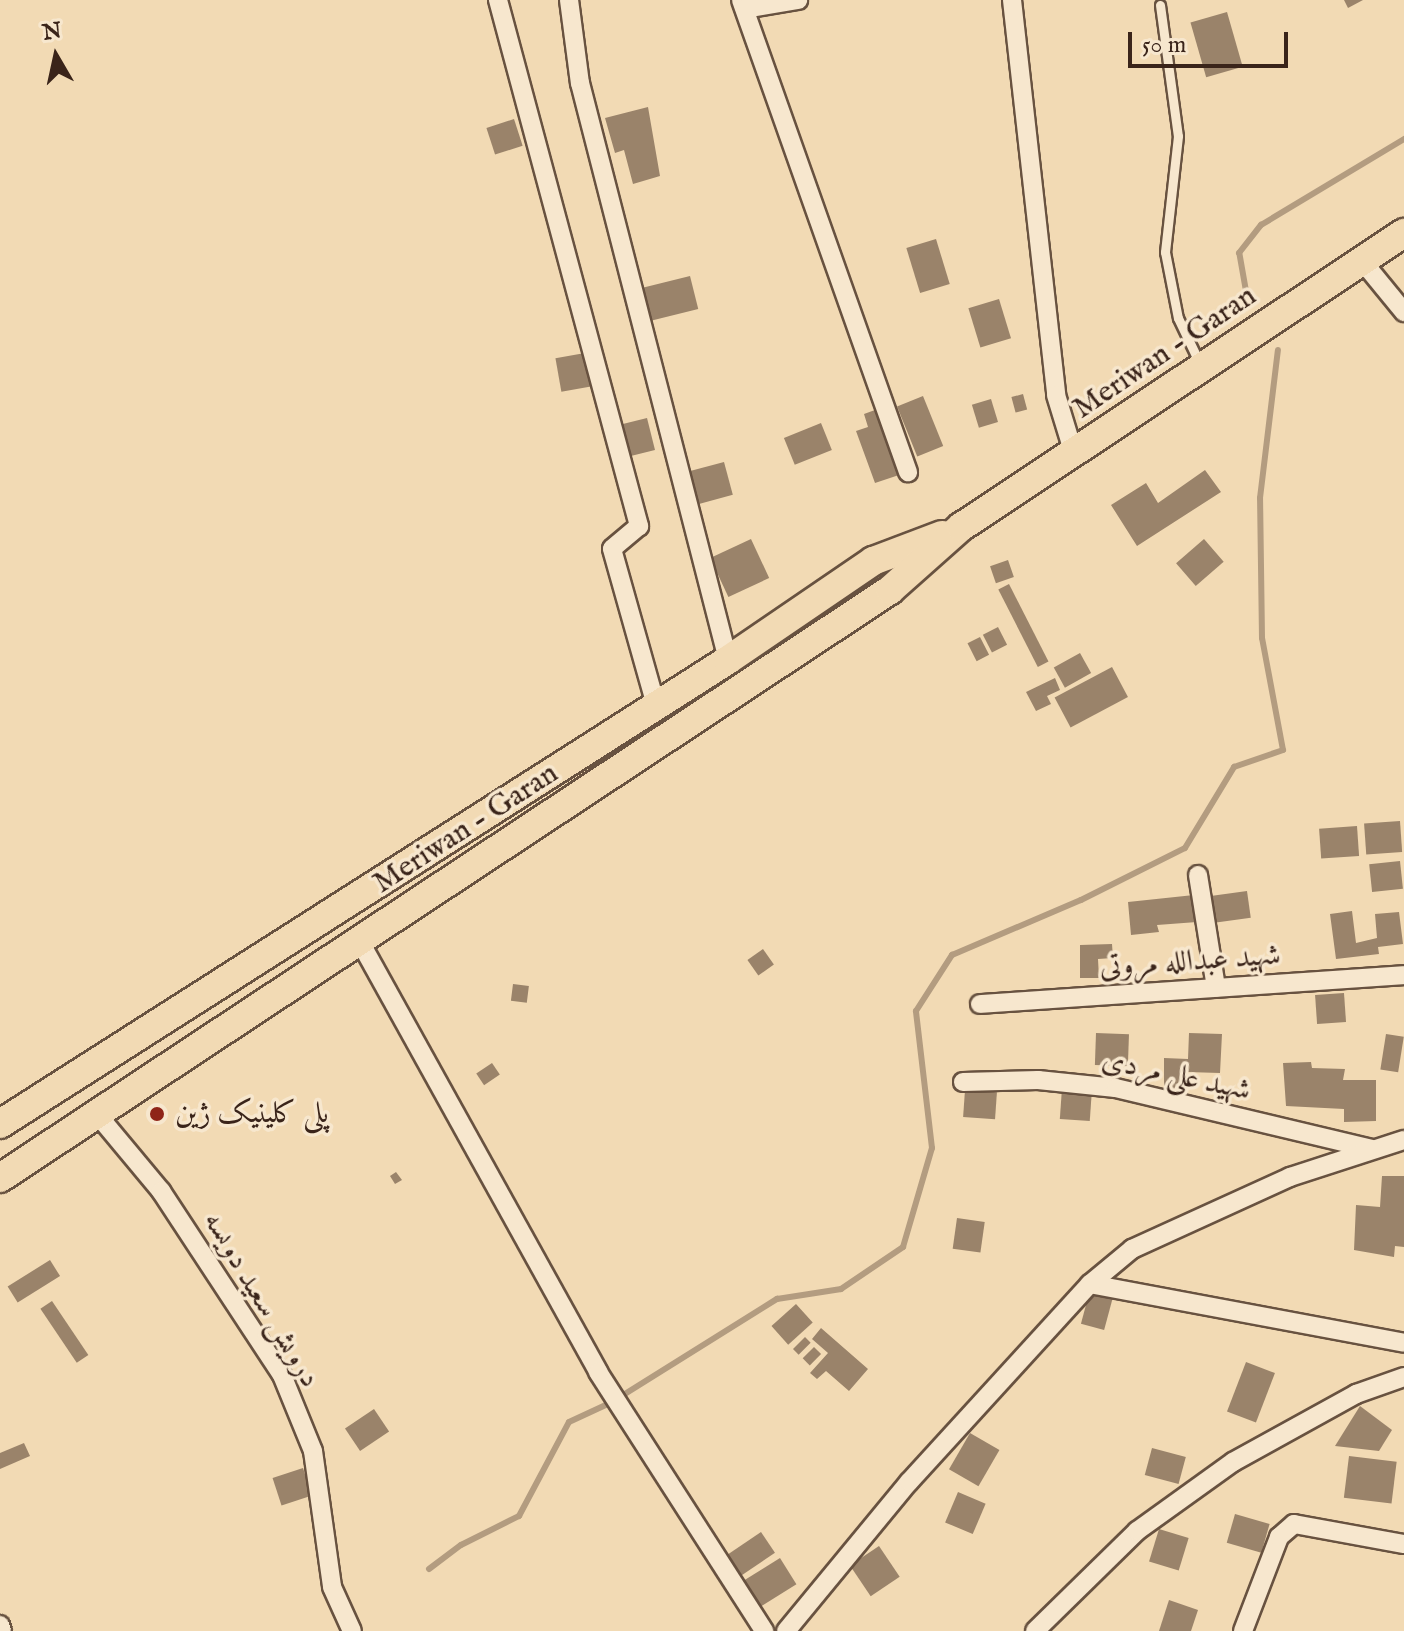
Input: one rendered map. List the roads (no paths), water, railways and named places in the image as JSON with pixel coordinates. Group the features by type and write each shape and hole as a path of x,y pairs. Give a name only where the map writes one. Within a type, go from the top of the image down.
{"main road":[{"name":"Meriwan - Garan","path":"1,1175 890,590 961,527 1404,233"},
{"name":"Meriwan - Garan","path":"0,1124 728,660 873,561 961,527"}],"street":[{"path":"498,0 639,526 612,549 656,706"},
{"path":"569,0 580,83 728,660"},
{"path":"798,0 743,5 908,472"},
{"path":"1012,0 1056,395 1074,454"},
{"path":"1363,262 1404,312"},
{"path":"1198,875 1216,988"},
{"path":"359,940 598,1372 764,1631"},
{"name":"شهید عبدالله مروتی","path":"980,1004 1404,975"},
{"name":"شهید علی مردی","path":"963,1082 1038,1080 1116,1088 1374,1150"},
{"name":"درویش سعید دویسه","path":"96,1113 161,1191 282,1375 313,1451 332,1587 352,1631"},
{"path":"786,1631 909,1482 1090,1284 1132,1249 1290,1177 1404,1140"},
{"path":"1090,1284 1404,1343"},
{"path":"1035,1631 1137,1531 1233,1462 1356,1394 1404,1377"},
{"path":"1243,1631 1279,1537 1294,1524 1404,1544"},
{"path":"0,1625 2,1631"}],"lane":[{"path":"1160,5 1178,136 1165,252 1178,318 1203,369"}],"waterway":[{"path":"1246,291 1239,253 1261,225 1404,139"},
{"path":"429,1569 461,1545 519,1516 569,1422 612,1402 777,1299 841,1289 903,1247 932,1148 916,1011 952,955 1081,900 1185,848 1234,767 1283,750 1262,638 1260,498 1278,350"}],"place":[{"name":"پلی کلینیک ژین","path":"157,1114"}]}
